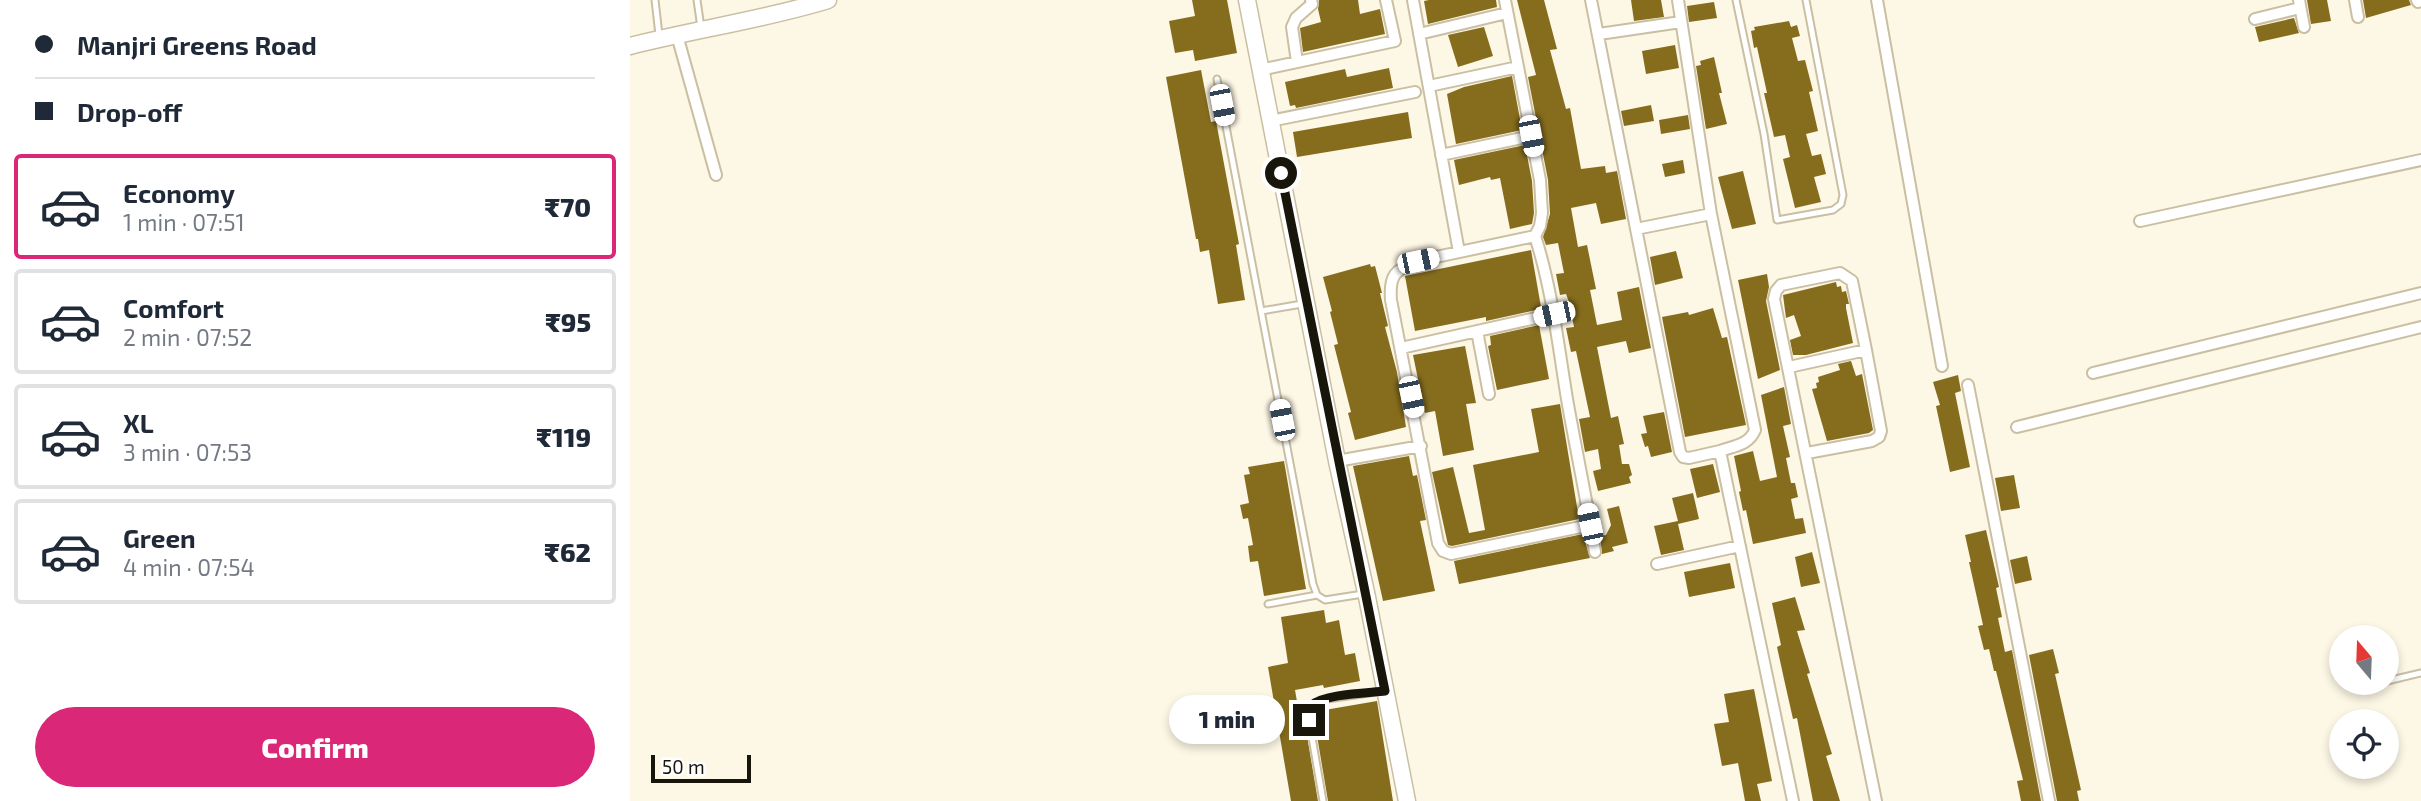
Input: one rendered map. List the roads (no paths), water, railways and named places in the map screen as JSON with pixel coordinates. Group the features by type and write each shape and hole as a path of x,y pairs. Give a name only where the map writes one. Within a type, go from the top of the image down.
{"street":[{"path":"630,46 781,7 828,0"},
{"path":"1248,0 1337,461 1407,801"},
{"path":"1297,62 1292,27 1296,18 1312,4 1311,0"},
{"path":"1260,70 1395,41 1387,0"},
{"path":"1413,0 1459,252"},
{"path":"1504,0 1542,200 1540,226 1535,236 1554,314 1595,552"},
{"path":"1591,0 1680,452 1683,457 1689,458 1746,443 1755,430 1712,214 1678,0"},
{"path":"1877,0 1942,366"},
{"path":"2355,0 2358,17"},
{"path":"2255,19 2300,4 2304,27"},
{"path":"1419,34 1507,13"},
{"path":"1599,34 1681,22"},
{"path":"677,35 716,175"},
{"path":"1429,86 1518,67"},
{"path":"1270,121 1415,92"},
{"path":"1441,155 1531,136"},
{"path":"2140,221 2421,159"},
{"path":"1636,229 1712,214"},
{"path":"1535,236 1418,261 1402,267 1394,274 1390,293 1438,542 1443,551 1451,554 1590,524"},
{"path":"1807,453 1871,441 1879,438 1881,431 1852,281 1840,273 1781,285 1774,299 1876,801"},
{"path":"2093,373 2421,293"},
{"path":"1401,348 1554,314"},
{"path":"2017,427 2421,327"},
{"path":"1478,331 1489,394"},
{"path":"1789,367 1866,350"},
{"path":"1968,384 2049,801"},
{"path":"1337,461 1421,446"},
{"path":"1720,450 1793,801"},
{"path":"1657,564 1740,546"}],"lane":[{"path":"655,0 660,39"},
{"path":"697,0 702,29"},
{"path":"1736,0 1764,134 1777,220 1833,210 1841,204 1843,195 1806,0"},
{"path":"1217,79 1313,584 1317,595 1325,600 1366,593"},
{"path":"1261,311 1306,303"},
{"path":"1268,604 1317,595"},
{"path":"2399,678 2421,673"},
{"path":"1323,801 1309,720 1308,711 1311,705 1327,699 1385,691"}]}
